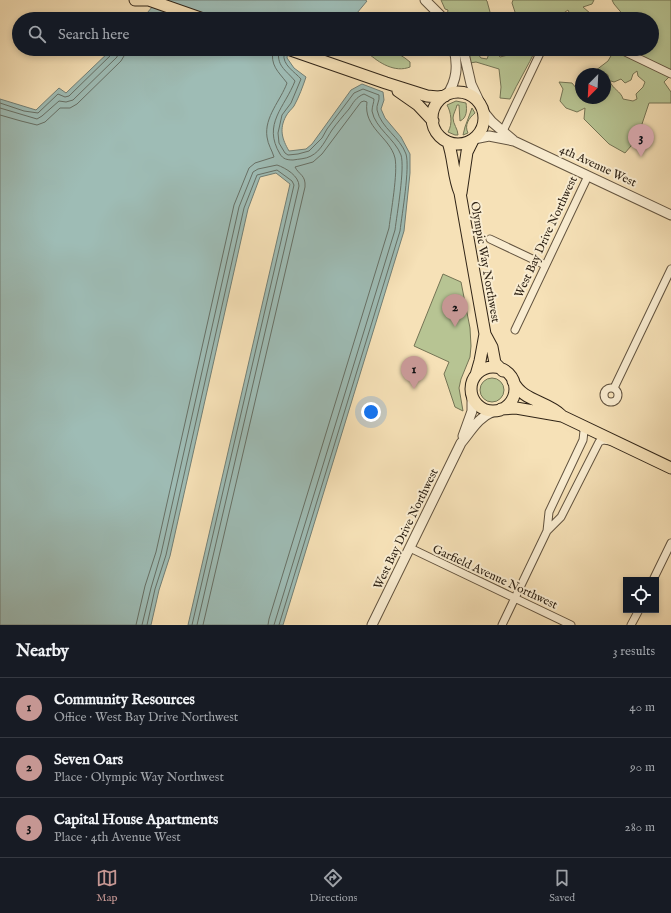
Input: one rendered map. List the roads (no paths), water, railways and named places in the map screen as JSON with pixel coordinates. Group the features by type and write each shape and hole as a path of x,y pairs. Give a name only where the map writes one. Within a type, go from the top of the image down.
{"main road":[{"path":"136,0 149,0 183,12"},
{"path":"308,56 386,83 433,97 460,92 468,94 474,98 481,107 484,118 480,133 466,143 457,144 448,142 435,130 433,122 435,107 446,95"},
{"path":"386,83 411,99 424,110 433,122"},
{"name":"Olympic Way Northwest","path":"460,193 467,152 473,139"},
{"name":"Olympic Way Northwest","path":"448,142 452,152 456,182 460,193 485,334 492,347 495,362 503,370"},
{"name":"Olympic Way Northwest","path":"476,375 485,334"},
{"path":"562,416 550,406 522,394 503,370 489,368 476,375 472,382 472,396 475,403 481,408 487,410 516,408 562,416 671,468"},
{"path":"498,410 507,406 514,394 512,380"}],"street":[{"path":"425,0 438,12"},
{"path":"446,95 452,87 457,72 456,56"},
{"name":"4th Avenue West","path":"465,56 471,84 481,107 492,122 514,141 671,215"},
{"path":"503,132 539,56"},
{"path":"634,56 671,74"},
{"name":"4th Avenue West","path":"473,139 489,136 514,141"},
{"name":"West Bay Drive Northwest","path":"515,330 588,176"},
{"path":"490,239 545,265"},
{"path":"614,388 671,268"},
{"name":"West Bay Drive Northwest","path":"461,443 472,411 472,396"},
{"name":"West Bay Drive Northwest","path":"372,625 461,443 476,422 484,416 498,410"},
{"path":"547,531 549,512 583,440 584,431 582,425"},
{"path":"502,625 547,531 561,517 599,442 602,440 608,440 619,443"},
{"path":"654,577 671,543"},
{"name":"Garfield Avenue Northwest","path":"410,548 571,625"},
{"path":"631,625 637,613"}],"water":[{"path":"158,0 367,1 358,12 148,12"},
{"path":"105,56 287,56 294,68 306,77 296,103 287,115 283,125 282,134 289,151 306,149 312,144 351,90 362,84 383,92 384,100 381,109 385,118 401,137 410,154 410,173 404,231 283,625 188,625 290,184 276,173 260,177 248,209 170,556 159,590 151,625 0,625 0,99 36,110 59,88 66,93"}],"place":[{"name":"Capital House Apartments","path":"641,157"},
{"name":"Seven Oars","path":"455,327"},
{"name":"Community Resources","path":"414,389"}]}
